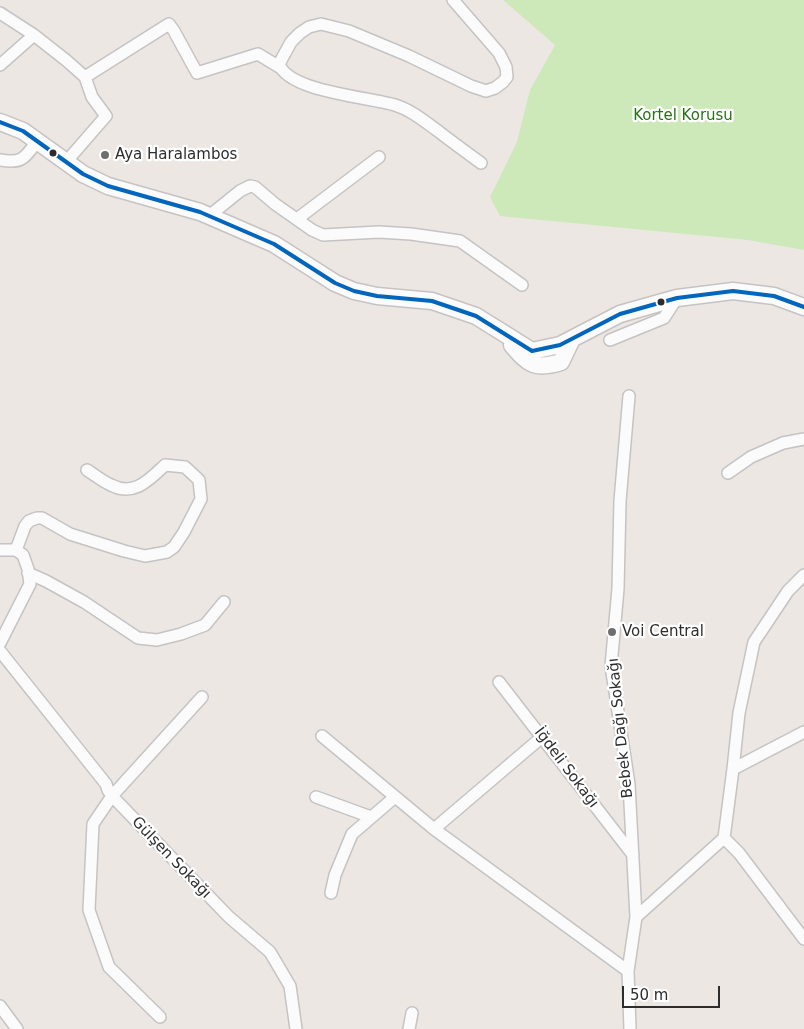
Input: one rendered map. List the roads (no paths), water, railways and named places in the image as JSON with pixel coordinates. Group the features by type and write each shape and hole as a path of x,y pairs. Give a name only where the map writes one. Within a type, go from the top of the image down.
{"street":[{"path":"281,68 279,64 291,42 309,27 321,24 349,31 409,56 471,86 486,90 495,88 507,76 506,67 499,53 454,0"},
{"path":"0,13 34,35 85,77 92,98 106,116 66,162"},
{"path":"85,77 169,24 197,73 258,54 297,80 313,88 396,105 414,113 481,163"},
{"path":"0,65 34,35"},
{"path":"0,122 23,131 83,174 108,186 200,212 274,244 335,283 354,291 378,296 432,301 476,316 502,332 524,359 531,364 539,366 561,362 572,339 620,314 677,298 733,291 774,296 804,307"},
{"path":"0,160 19,161 27,155 37,141"},
{"path":"297,219 379,157"},
{"path":"209,216 240,191 250,186 255,187 275,204 312,230 323,234 379,232 411,234 460,241 522,285"},
{"path":"610,340 664,318 677,298"},
{"name":"Bebek Dağı Sokağı","path":"629,396 620,501 618,589 611,666 629,784 633,855 636,917 628,971 630,1029"},
{"path":"728,473 751,457 783,443 804,440"},
{"path":"16,550 25,526 29,521 42,518 70,534 124,551 145,556 167,552 174,547 201,499 199,480 185,466 165,465 152,478 136,489 127,490 111,486 87,470"},
{"path":"0,550 16,550 23,555 30,584 0,643"},
{"path":"28,573 84,602 138,638 157,640 205,625 224,602"},
{"path":"636,917 724,838 738,713 754,642 788,591 804,575"},
{"name":"Gülşen Sokağı","path":"0,651 106,784 112,796 229,918 270,952 290,986 296,1029"},
{"name":"İğdeli Sokağı","path":"499,682 633,855"},
{"path":"160,1017 109,967 88,910 93,824 112,796 202,697"},
{"path":"733,769 804,732"},
{"path":"322,736 434,829 628,971"},
{"path":"434,829 542,737"},
{"path":"316,797 372,817"},
{"path":"331,893 335,875 352,834 395,797"},
{"path":"724,838 739,853 802,934"},
{"path":"0,1006 17,1029"},
{"path":"409,1029 412,1013"}],"place":[{"name":"Aya Haralambos","path":"105,155"},
{"name":"Voi Central","path":"612,632"}],"park label":[{"name":"Kortel Korusu","path":"683,116"}]}
